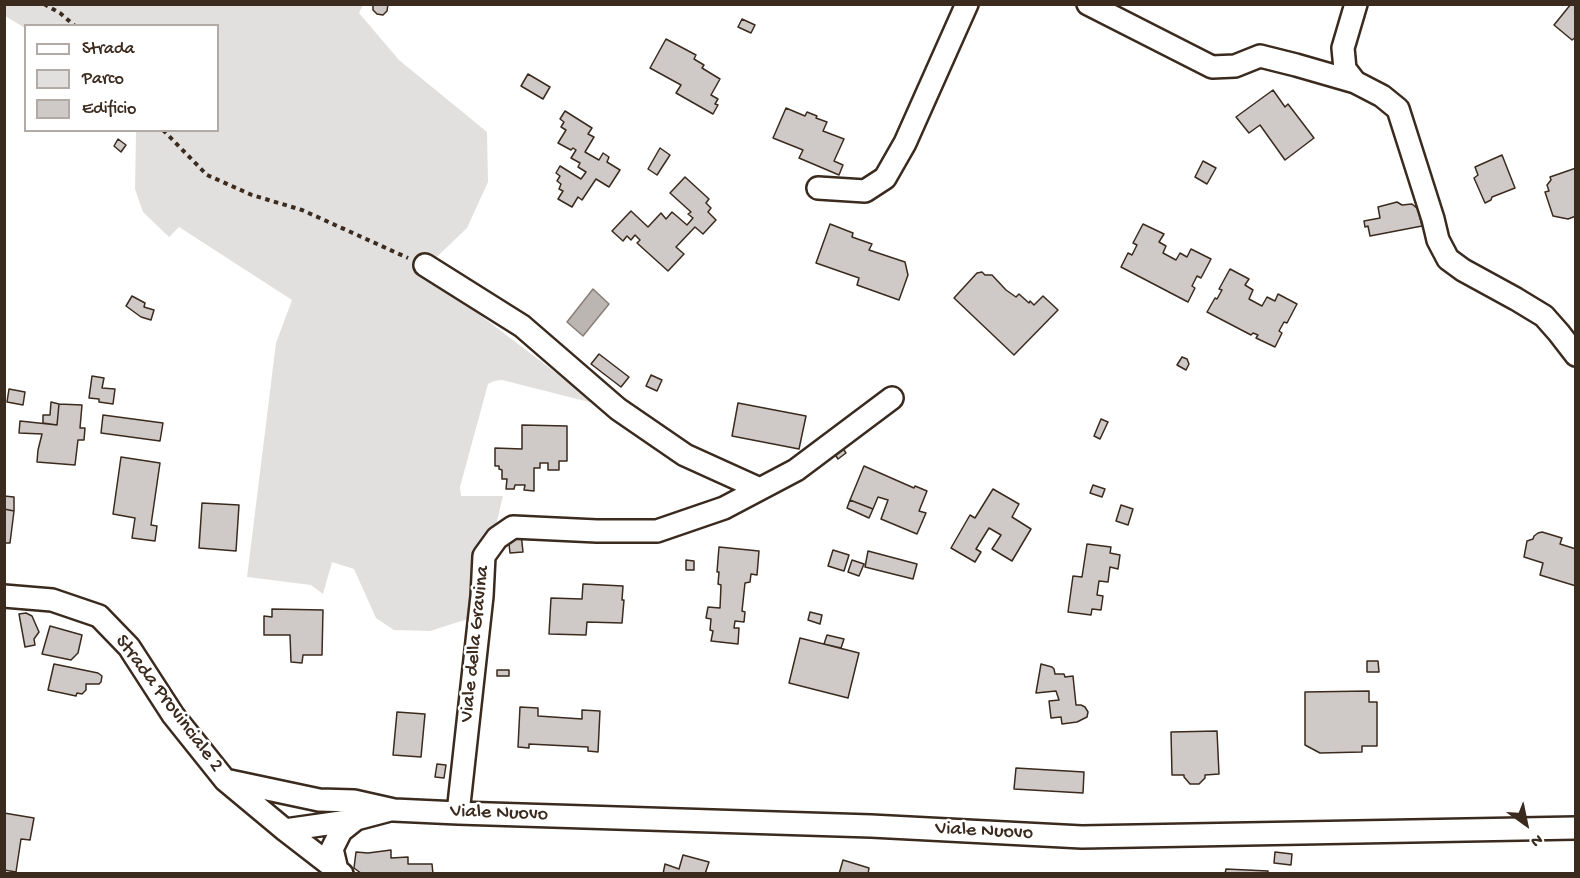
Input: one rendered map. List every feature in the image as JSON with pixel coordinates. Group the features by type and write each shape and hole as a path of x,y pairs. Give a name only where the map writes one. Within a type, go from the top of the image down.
{"street":[{"path":"818,188 865,191 885,178 905,143 967,4"},
{"path":"1088,4 1212,67 1235,66 1260,56 1355,82 1382,96 1398,110 1438,240 1448,259 1463,270 1544,316 1575,354"},
{"path":"1355,82 1345,69 1343,48 1356,4"},
{"path":"425,265 522,326 618,409 685,455 760,489"},
{"name":"Viale della Gravina","path":"458,813 482,596 484,556 497,538 513,527 657,531 724,508 796,470 892,398"},
{"name":"Strada Provinciale 2","path":"4,597 52,600 99,616 129,647 173,715 225,780 339,872"},
{"name":"Viale Nuovo","path":"225,780 319,800 354,801 394,810 871,826 1082,837 1575,828"},
{"path":"285,830 299,813 319,800"},
{"name":"Viale Nuovo","path":"285,830 356,819 394,810"},
{"path":"339,872 332,849 341,831 356,819"}],"path":[{"path":"44,4 73,24"},
{"path":"165,132 207,175 252,195 302,210 425,265"}],"green space":[{"path":"5,4 363,5 359,13 399,60 487,132 488,182 467,228 422,271 597,404 502,380 488,384 460,487 461,496 503,496 474,617 430,631 394,630 376,618 354,569 332,562 323,594 311,585 247,577 276,343 292,300 179,227 169,237 143,212 135,189 136,132 219,132 219,24 24,24 24,27 5,16"}],"shaded area":[{"path":"593,289 609,304 583,336 567,322"}],"building":[{"path":"373,4 388,4 387,11 383,15 377,14 373,10"},
{"path":"1571,4 1576,4 1576,37 1572,40 1554,25"},
{"path":"742,19 755,25 751,33 738,27"},
{"path":"666,39 696,55 694,59 704,65 702,68 720,79 711,95 718,99 715,104 718,105 713,114 676,93 681,85 650,68"},
{"path":"528,74 550,87 543,99 521,86"},
{"path":"1273,90 1285,107 1288,104 1314,138 1285,160 1260,125 1249,133 1236,117"},
{"path":"786,108 805,116 807,112 817,116 816,118 827,122 823,131 844,139 834,161 843,165 839,175 799,158 803,150 773,138"},
{"path":"565,111 592,128 588,134 594,137 585,152 599,160 603,153 609,157 607,162 620,170 609,187 596,179 582,200 578,197 572,207 558,199 563,191 559,189 561,184 557,181 560,176 556,173 560,166 581,179 586,172 578,167 580,163 571,158 576,150 573,148 571,150 558,143 566,130 561,127 564,122 560,119"},
{"path":"118,139 126,145 121,152 114,146"},
{"path":"660,148 670,155 657,175 648,169"},
{"path":"1502,155 1515,188 1492,197 1485,203 1474,178 1478,175 1475,167"},
{"path":"1203,161 1216,168 1207,184 1195,177"},
{"path":"1576,168 1576,216 1568,219 1553,216 1545,192 1549,191 1547,185 1551,180 1550,177"},
{"path":"685,177 709,199 706,203 711,208 708,212 716,220 703,234 695,227 676,247 684,254 668,271 637,243 640,240 635,235 631,240 627,236 623,241 612,231 631,211 648,227 661,213 666,219 672,212 687,225 693,218 688,214 691,212 670,193"},
{"path":"1397,202 1402,205 1412,204 1418,209 1422,226 1370,236 1368,226 1365,227 1364,221 1380,218 1378,207"},
{"path":"830,224 853,233 852,237 872,244 869,250 905,262 908,275 899,300 857,285 859,278 816,263"},
{"path":"1143,224 1164,234 1159,242 1166,246 1163,253 1176,260 1180,253 1187,257 1191,249 1211,259 1201,278 1197,276 1192,286 1195,288 1188,302 1121,267 1128,253 1132,255 1137,245 1133,243"},
{"path":"1230,269 1249,279 1245,285 1253,290 1249,299 1262,306 1267,297 1275,301 1278,294 1297,304 1287,323 1284,322 1279,331 1282,333 1275,347 1256,338 1258,335 1253,333 1251,335 1207,312 1222,290 1219,289"},
{"path":"982,272 985,275 992,275 1016,297 1019,294 1034,305 1043,296 1058,310 1014,355 954,298 977,273"},
{"path":"132,296 145,303 144,307 154,310 151,320 141,317 126,306"},
{"path":"599,354 629,377 621,387 591,364"},
{"path":"1182,357 1187,359 1189,364 1186,370 1177,365"},
{"path":"651,375 662,380 657,391 646,386"},
{"path":"92,376 104,378 102,388 115,389 113,404 89,398"},
{"path":"9,389 25,392 23,405 7,402"},
{"path":"51,402 59,404 57,425 43,423 43,415 50,415"},
{"path":"738,403 806,416 799,449 732,436"},
{"path":"59,404 82,405 80,428 85,428 84,440 78,440 75,465 37,462 42,434 19,433 20,421 57,425"},
{"path":"103,415 163,423 160,441 101,433"},
{"path":"1101,419 1108,422 1100,439 1094,436"},
{"path":"522,425 567,426 567,461 559,461 559,470 548,470 548,463 540,463 540,468 534,468 534,491 524,490 525,485 515,485 514,489 506,489 507,479 502,479 502,470 499,466 495,466 495,448 522,449"},
{"path":"842,447 846,453 838,459 834,453"},
{"path":"121,457 160,463 151,525 157,526 155,541 132,538 135,518 113,514"},
{"path":"864,466 914,488 915,486 927,491 919,511 926,513 917,534 881,519 888,500 878,497 873,509 850,500"},
{"path":"1093,485 1105,489 1102,497 1090,493"},
{"path":"993,489 1019,504 1012,517 1031,529 1012,561 992,549 1001,535 989,528 976,549 981,552 975,562 951,548 970,515 975,518"},
{"path":"4,496 14,497 14,511 4,509"},
{"path":"850,500 873,509 869,518 847,508"},
{"path":"202,503 239,505 236,551 199,548"},
{"path":"1121,505 1133,509 1128,525 1116,521"},
{"path":"4,509 14,511 10,543 4,543"},
{"path":"1542,532 1562,538 1560,544 1576,549 1576,586 1540,575 1543,563 1524,557 1527,541"},
{"path":"521,533 523,552 510,553 508,535"},
{"path":"1087,544 1111,547 1110,553 1120,555 1118,569 1110,567 1108,582 1099,581 1097,595 1103,596 1101,610 1092,609 1091,615 1068,612 1073,576 1082,577"},
{"path":"719,547 759,551 757,575 751,574 750,582 745,583 742,611 745,612 744,622 735,621 734,628 739,628 738,644 711,641 713,631 710,630 711,619 706,618 708,607 720,608 721,585 718,584 719,572 717,572"},
{"path":"833,550 849,555 844,571 828,566"},
{"path":"868,551 917,564 913,579 865,567"},
{"path":"686,560 694,561 694,570 686,570"},
{"path":"852,560 864,564 859,576 848,572"},
{"path":"583,584 623,586 622,623 587,622 586,635 549,634 551,598 582,599"},
{"path":"272,609 323,610 322,655 303,655 302,663 291,662 290,635 264,635 264,616 272,617"},
{"path":"810,612 822,615 820,624 808,620"},
{"path":"26,613 32,616 39,632 34,639 35,645 25,647 19,614"},
{"path":"50,626 82,635 78,653 71,660 42,654"},
{"path":"827,635 844,639 841,648 824,644"},
{"path":"800,638 859,653 848,698 789,683"},
{"path":"1367,661 1378,661 1379,672 1367,672"},
{"path":"54,664 98,673 102,676 101,682 86,684 86,690 82,694 77,693 76,696 48,690"},
{"path":"1041,664 1052,667 1055,674 1064,674 1065,677 1073,676 1076,705 1085,707 1088,712 1087,717 1077,722 1062,724 1061,717 1051,718 1049,701 1059,700 1056,691 1036,693"},
{"path":"497,670 509,670 509,676 497,676"},
{"path":"1369,691 1369,702 1377,702 1377,746 1362,746 1362,752 1320,753 1305,745 1305,692"},
{"path":"520,707 538,708 538,716 582,719 582,710 600,711 598,752 588,751 588,747 529,744 529,748 518,747"},
{"path":"397,712 425,714 421,757 393,755"},
{"path":"1217,731 1219,774 1205,775 1199,784 1190,784 1184,775 1172,775 1171,732"},
{"path":"437,764 446,765 444,778 435,777"},
{"path":"1016,768 1084,772 1083,793 1014,789"},
{"path":"4,813 34,818 30,840 21,839 16,872 4,870"},
{"path":"391,850 391,858 408,857 408,864 432,864 433,874 362,874 354,868 356,852"},
{"path":"1275,852 1292,854 1291,865 1274,863"},
{"path":"683,855 709,862 705,874 663,874 665,864 679,869"},
{"path":"843,860 869,868 868,874 839,874"},
{"path":"1226,869 1268,871 1268,874 1225,874"}]}
